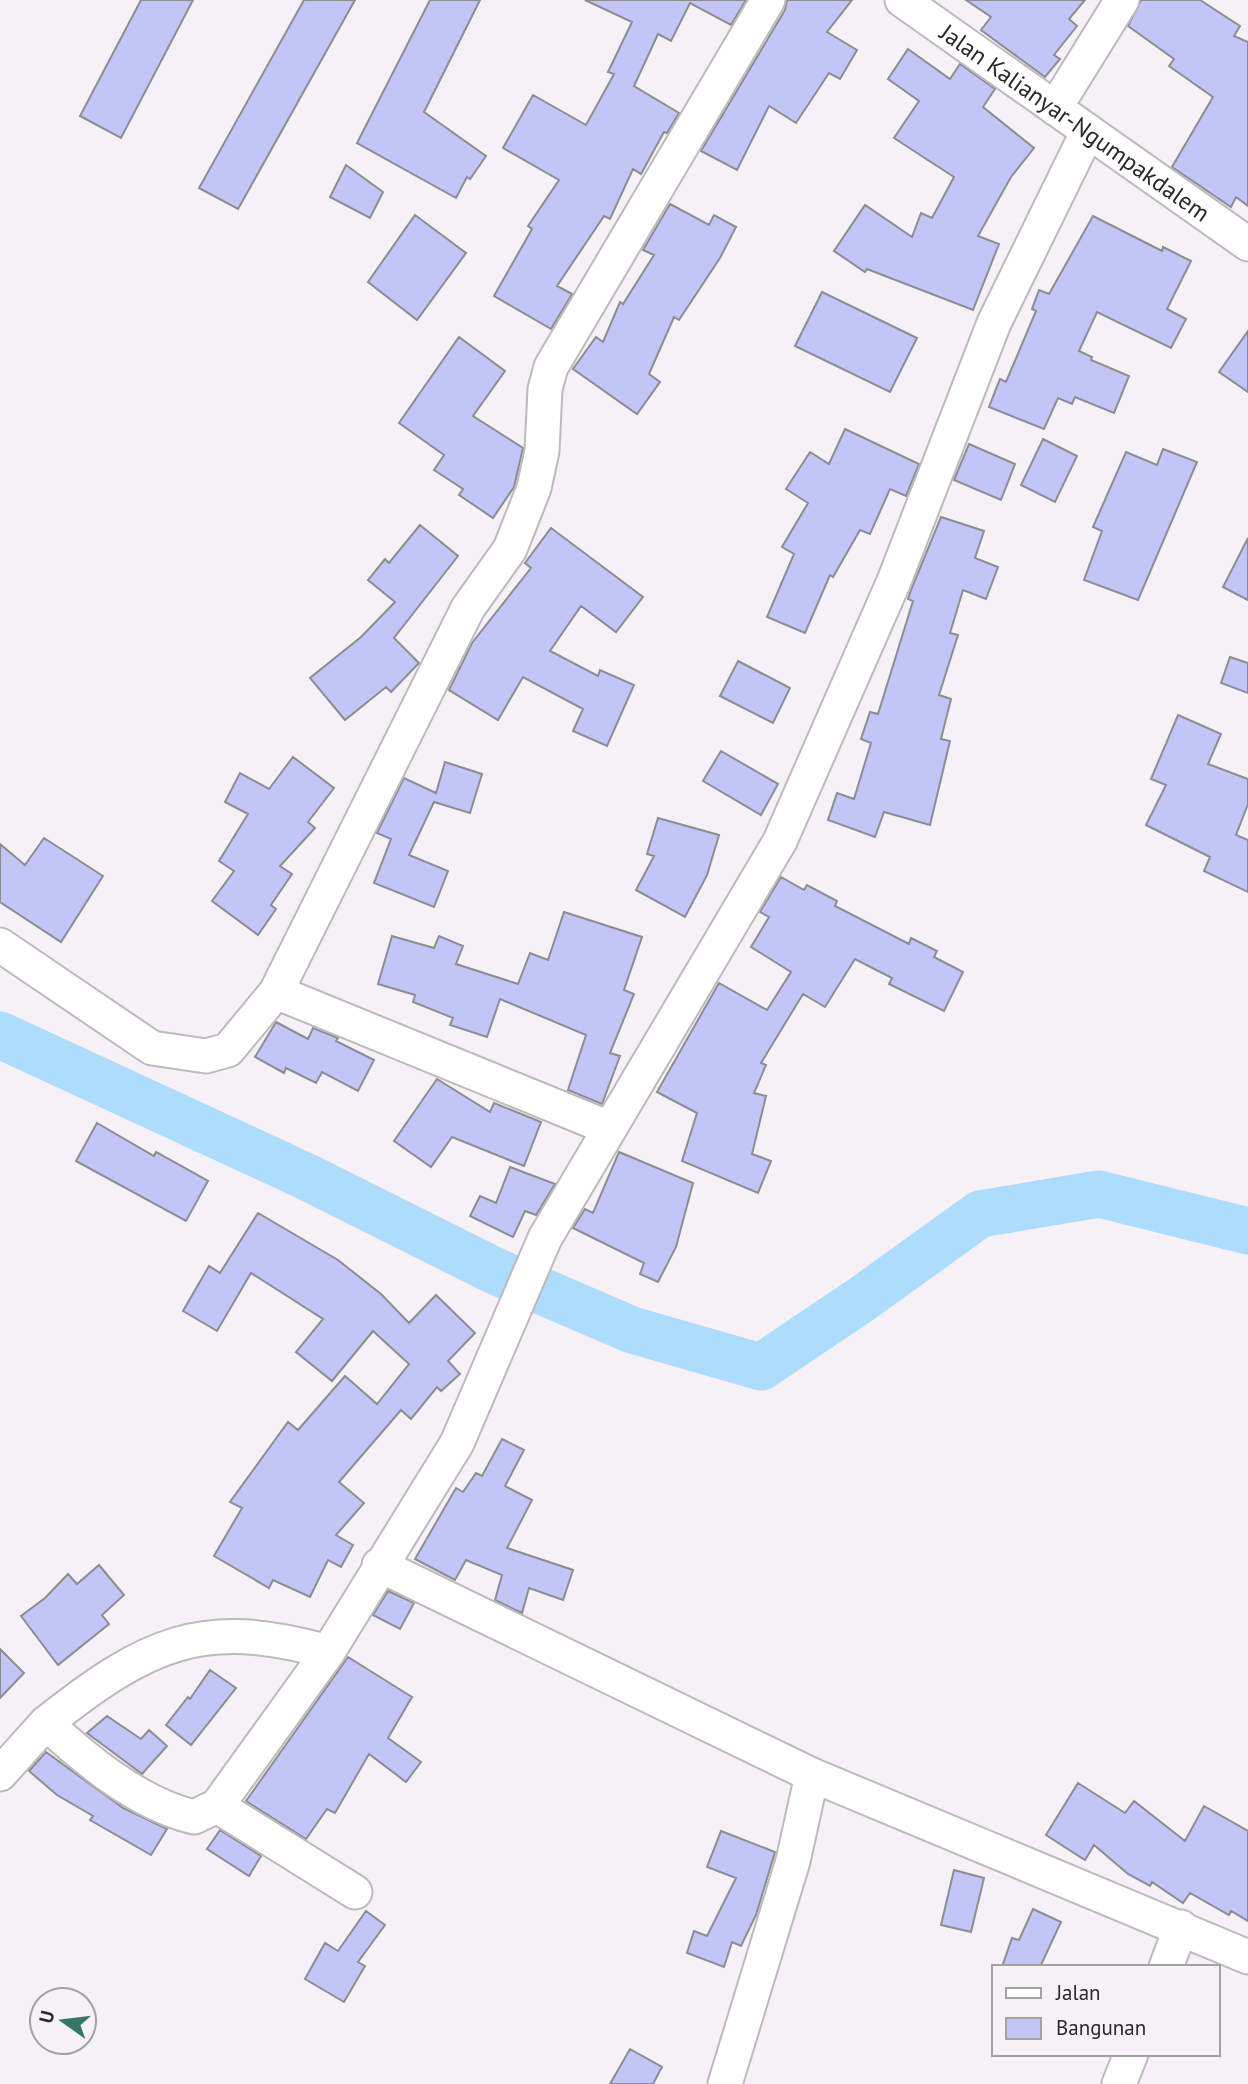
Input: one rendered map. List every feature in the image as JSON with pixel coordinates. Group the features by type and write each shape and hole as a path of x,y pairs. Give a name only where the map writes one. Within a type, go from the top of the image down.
{"street":[{"path":"0,945 152,1048 205,1056 228,1051 276,992 468,608 510,549 534,488 542,451 545,389 551,367 768,0"},
{"name":"Jalan Kalianyar-Ngumpakdalem","path":"902,0 1248,244"},
{"path":"1055,108 1122,0"},
{"path":"46,1723 117,1779 171,1812 194,1817 216,1805 328,1652 379,1565 457,1443 545,1238 780,841 894,581 994,323 1088,131"},
{"path":"276,992 610,1128"},
{"path":"379,1565 812,1775 1248,1957"},
{"path":"0,1774 46,1723 116,1674 168,1646 193,1638 217,1635 258,1637 328,1652"},
{"path":"724,2084 793,1861 812,1775"},
{"path":"216,1805 355,1892"},
{"path":"1167,1965 1181,1927"},
{"path":"1119,2084 1130,2056"}],"building":[{"path":"141,0 193,0 121,138 80,116"},
{"path":"304,0 355,0 238,209 199,188"},
{"path":"430,0 480,0 424,112 486,156 470,179 467,177 456,198 357,143"},
{"path":"585,0 746,0 731,25 690,3 671,41 658,34 634,86 679,113 667,133 664,132 641,174 633,169 610,219 604,216 557,286 572,294 551,329 494,296 532,229 528,226 559,180 503,148 533,95 586,125 614,74 608,72 632,22"},
{"path":"787,0 852,0 827,32 857,50 840,79 829,73 796,123 769,106 737,170 701,151 785,10"},
{"path":"966,0 1085,0 1069,19 1077,26 1054,55 1060,59 1045,77 981,30 991,17"},
{"path":"1141,0 1200,0 1240,26 1234,36 1248,42 1248,206 1236,197 1231,207 1172,167 1213,97 1169,66 1174,59 1128,26"},
{"path":"908,49 950,79 960,64 995,89 983,107 1034,148 1011,177 978,236 999,244 973,310 867,269 865,272 834,251 865,205 912,237 921,213 932,218 954,177 894,138 919,101 888,79"},
{"path":"346,165 383,192 370,218 330,197"},
{"path":"670,204 709,225 714,215 736,227 720,258 679,320 674,317 649,374 660,382 637,414 573,369 596,337 603,342 620,302 623,304 654,255 643,250"},
{"path":"415,215 466,253 417,320 368,282"},
{"path":"1093,216 1162,251 1163,247 1191,261 1167,309 1186,319 1171,348 1097,312 1079,351 1092,357 1091,360 1129,376 1114,413 1075,397 1072,404 1058,398 1044,429 989,407 1000,379 1006,382 1036,311 1032,309 1039,290 1049,294"},
{"path":"822,292 917,338 890,392 795,346"},
{"path":"1248,331 1248,392 1219,372"},
{"path":"459,337 505,371 473,416 523,448 514,487 493,518 459,495 463,489 434,470 444,455 399,423"},
{"path":"845,429 919,464 906,496 890,489 870,534 860,530 833,577 830,575 805,633 767,617 794,554 782,547 808,503 786,489 810,452 829,464"},
{"path":"1043,439 1077,456 1055,502 1021,485"},
{"path":"969,444 1015,464 1001,500 954,480"},
{"path":"1163,449 1197,462 1138,600 1084,580 1102,531 1093,527 1126,452 1157,465"},
{"path":"941,517 984,531 975,558 998,567 986,599 963,590 950,633 958,635 939,695 951,699 941,739 950,741 930,825 884,812 875,837 828,820 837,793 854,799 871,743 861,739 870,712 878,714 913,601 908,599"},
{"path":"420,525 458,556 394,638 419,663 391,692 386,687 345,720 310,678 361,637 395,602 368,580 385,559 389,563"},
{"path":"551,528 643,597 616,632 581,606 550,651 598,676 600,670 634,685 607,746 573,731 583,709 523,677 498,720 449,690 472,643 531,568 525,563"},
{"path":"1248,538 1248,600 1223,587"},
{"path":"1230,657 1248,663 1248,693 1221,683"},
{"path":"738,661 790,688 773,723 720,696"},
{"path":"1178,715 1221,734 1208,764 1248,779 1248,804 1236,835 1248,840 1248,892 1204,871 1210,857 1146,825 1166,785 1151,779"},
{"path":"721,751 778,784 761,815 703,781"},
{"path":"293,757 334,788 308,822 315,828 280,866 292,874 271,905 276,909 258,935 212,901 234,871 219,861 248,814 225,802 240,773 269,789"},
{"path":"445,762 482,774 470,813 434,802 409,855 448,871 434,907 374,883 391,839 377,833 404,778 436,793"},
{"path":"658,818 719,835 707,875 685,917 636,890 654,856 647,854"},
{"path":"44,838 103,876 61,942 0,902 0,844 25,865"},
{"path":"781,877 804,890 807,885 837,901 835,906 909,944 911,938 937,951 934,957 963,972 944,1011 889,984 892,978 855,959 825,1007 803,994 761,1063 766,1065 754,1093 766,1096 752,1154 771,1161 758,1193 682,1161 697,1113 657,1092 719,983 767,1010 791,972 751,947 769,917 760,912"},
{"path":"564,912 642,937 624,990 634,994 610,1053 620,1056 602,1104 568,1090 586,1035 500,999 487,1037 450,1025 453,1018 413,1002 415,995 378,984 392,936 434,948 439,936 463,946 456,964 518,984 530,953 548,960"},
{"path":"276,1022 308,1039 313,1028 338,1038 336,1041 374,1060 358,1091 322,1072 316,1083 286,1068 284,1073 255,1057"},
{"path":"437,1079 490,1112 494,1103 541,1122 524,1166 452,1137 431,1167 394,1141"},
{"path":"97,1123 154,1156 156,1152 208,1181 186,1221 76,1161"},
{"path":"619,1152 693,1183 676,1247 658,1282 640,1274 644,1263 573,1228 585,1209 593,1213"},
{"path":"510,1167 555,1184 536,1215 525,1211 513,1237 470,1216 480,1196 496,1203"},
{"path":"258,1213 338,1260 381,1294 409,1323 436,1295 475,1333 448,1361 460,1374 441,1391 437,1387 411,1419 401,1410 339,1482 364,1503 336,1535 353,1545 341,1567 328,1560 310,1597 273,1580 269,1588 214,1556 242,1508 230,1502 288,1422 298,1430 345,1376 377,1404 409,1364 373,1331 332,1381 296,1352 323,1319 251,1273 217,1331 183,1311 209,1266 220,1273"},
{"path":"502,1439 524,1450 505,1486 532,1500 507,1548 573,1570 563,1600 529,1588 522,1613 495,1600 502,1575 466,1560 455,1580 415,1559 456,1488 463,1492 476,1473 482,1476"},
{"path":"99,1565 124,1595 102,1615 109,1624 58,1665 21,1616 45,1598 68,1574 77,1584"},
{"path":"388,1591 414,1603 400,1629 373,1615"},
{"path":"0,1649 24,1673 0,1698"},
{"path":"348,1657 412,1697 388,1738 421,1762 406,1782 369,1754 335,1813 327,1809 306,1839 246,1801"},
{"path":"210,1670 236,1688 191,1745 166,1725 188,1697 190,1699"},
{"path":"107,1716 141,1739 149,1730 167,1746 142,1774 87,1733"},
{"path":"46,1752 123,1808 167,1829 151,1855 90,1820 93,1816 57,1795 29,1771"},
{"path":"1078,1783 1125,1813 1134,1801 1185,1841 1204,1806 1248,1831 1248,1921 1231,1911 1229,1915 1190,1893 1183,1903 1152,1882 1150,1886 1128,1874 1094,1845 1085,1860 1046,1835"},
{"path":"220,1830 261,1856 249,1876 207,1849"},
{"path":"721,1831 775,1852 756,1915 741,1946 732,1942 724,1967 687,1953 694,1931 707,1936 736,1878 707,1867"},
{"path":"954,1870 984,1878 971,1932 941,1925"},
{"path":"1033,1909 1061,1922 1041,1965 1003,1965 1012,1938 1019,1940"},
{"path":"366,1911 385,1925 358,1962 365,1966 344,2002 305,1979 325,1943 338,1951"},
{"path":"630,2049 662,2067 653,2084 610,2084"}],"waterway":[{"path":"0,1035 305,1176 495,1271 632,1330 761,1367 980,1214 1099,1194 1248,1231"}]}
